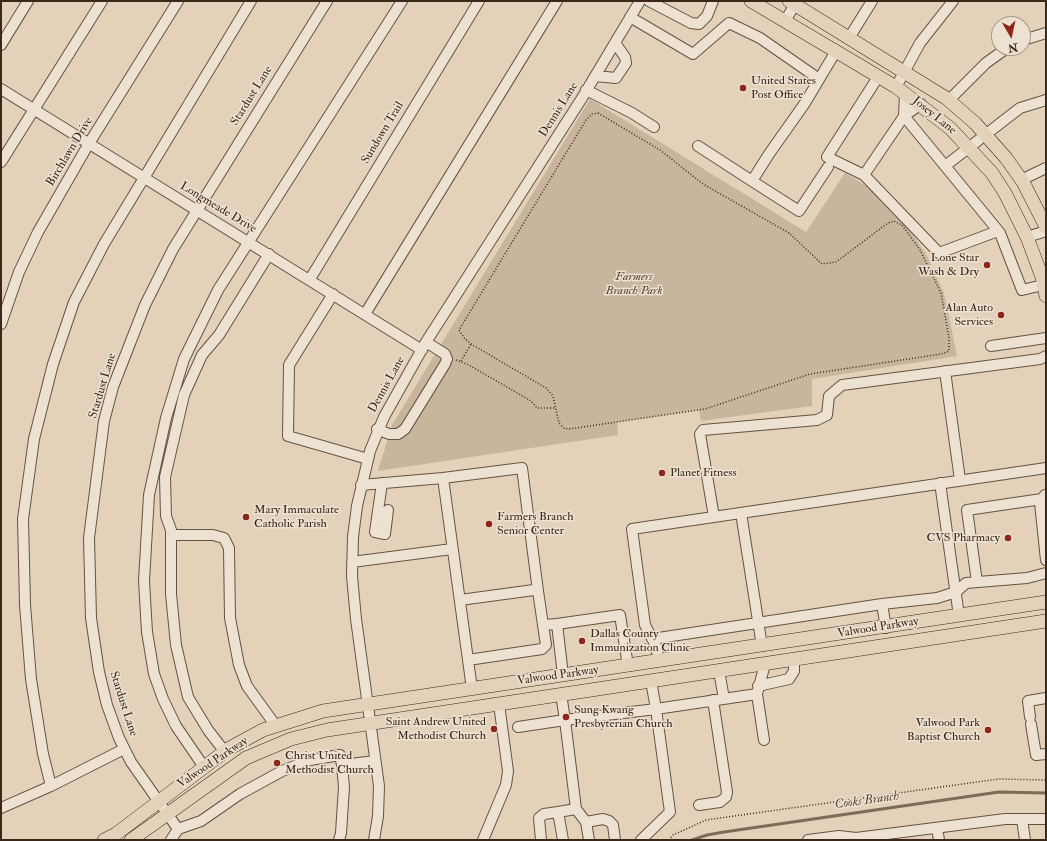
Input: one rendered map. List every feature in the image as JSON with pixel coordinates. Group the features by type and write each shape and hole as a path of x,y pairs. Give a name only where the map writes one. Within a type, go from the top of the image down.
{"main road":[{"name":"Josey Lane","path":"751,1 901,90 950,128 992,173 1005,193 1027,237 1045,291"},
{"name":"Josey Lane","path":"794,2 949,100 975,123 1006,158 1021,180 1046,227"},
{"name":"Valwood Parkway","path":"104,840 116,834 225,752 263,730 323,711 886,628 1046,602"},
{"name":"Valwood Parkway","path":"131,840 246,758 291,739 327,730 1046,621"},
{"path":"886,628 889,645"},
{"path":"762,646 765,664"},
{"path":"577,692 585,684 621,674 628,666"}],"street":[{"path":"1,45 28,1"},
{"path":"1,162 102,1"},
{"name":"Birchlawn Drive","path":"1,324 20,272 38,232 88,145 178,1"},
{"path":"51,786 43,754 31,679 25,605 23,519 34,439 53,364 74,302 104,244 142,178 251,1"},
{"name":"Stardust Lane","path":"178,829 131,762 124,749 107,705 99,672 91,618 89,538 104,421 113,387 145,305 173,249 327,1"},
{"path":"204,767 176,726 154,674 148,632 144,581 149,495 166,418 184,359 218,290 402,1"},
{"name":"Sundown Trail","path":"310,279 479,1"},
{"path":"365,314 558,1"},
{"name":"Dennis Lane","path":"374,840 379,796 376,761 356,619 352,562 353,537 362,485 377,429 424,346 595,76 640,1"},
{"path":"655,2 691,23 699,24 707,16 713,1"},
{"path":"849,38 872,1"},
{"path":"953,1 920,43 905,72 901,90 904,116 998,231 1022,290 1045,291"},
{"path":"785,21 794,2"},
{"path":"630,17 693,54 729,23 760,38 819,79"},
{"path":"1031,38 1046,33"},
{"path":"595,76 616,78 626,63 625,57 615,43"},
{"path":"752,181 805,103 836,51"},
{"path":"949,100 986,63 996,56"},
{"path":"878,76 827,157 864,175 939,253 998,231"},
{"name":"Longmeade Drive","path":"1,90 88,145 310,279 365,314 424,346 445,354 447,359 445,364 405,429 398,434 389,434 377,429"},
{"path":"586,90 632,113 654,127"},
{"path":"945,166 1020,108 1046,100"},
{"path":"864,175 904,116 921,104"},
{"path":"698,146 799,211 828,167"},
{"path":"1021,180 1046,168"},
{"path":"1027,237 1046,231"},
{"path":"225,752 208,730 188,697 175,640 171,594 171,535 166,516 165,477 184,395 202,355 219,335 269,254"},
{"path":"333,294 289,365 288,436 368,459"},
{"path":"991,346 1046,338"},
{"path":"714,517 700,434 704,430 817,420 827,415 829,396 842,385 1040,359 1046,356"},
{"path":"945,371 960,480"},
{"path":"362,485 443,478 522,468 546,645 542,649 468,660"},
{"path":"659,661 652,639 645,625 632,529 1046,468"},
{"path":"443,478 472,689"},
{"path":"382,483 375,532 385,534 388,510"},
{"path":"940,483 959,616"},
{"path":"977,582 967,510 1044,496"},
{"path":"1044,496 1040,503 1046,560"},
{"path":"741,513 762,646"},
{"path":"171,535 213,536 224,538 229,548 230,618 238,665 247,686 276,726"},
{"path":"352,562 452,549"},
{"path":"652,639 882,604 937,598 956,592 966,583 1027,578 1046,574"},
{"path":"460,600 534,590 538,591"},
{"path":"882,604 886,628"},
{"path":"543,625 620,616 628,666"},
{"path":"557,624 563,675"},
{"path":"518,727 724,699 758,690 789,679 794,671 794,660"},
{"path":"764,740 758,690 765,664"},
{"path":"719,671 724,699"},
{"path":"641,840 670,812 651,681"},
{"path":"561,694 576,809 586,822 589,840"},
{"path":"1046,698 1028,701 1036,755 1046,754"},
{"path":"699,805 720,802 726,797 728,792 713,700"},
{"path":"483,840 506,785 508,771 499,704"},
{"path":"1,808 51,786 124,749"},
{"path":"171,840 178,829 201,821 240,794 282,771 310,760 340,755 344,787 339,840"},
{"path":"342,765 376,761"},
{"path":"541,840 539,818 544,814 576,809"},
{"path":"558,812 563,840"},
{"path":"586,822 603,819 609,821 613,825 615,840"},
{"path":"808,840 839,836 855,839 1022,819 1046,819"},
{"path":"1022,819 1025,840"},
{"path":"937,828 939,840"}],"path":[{"path":"592,114 603,115 660,150 703,184 789,233 822,264 836,262 888,223 894,222 902,225 924,256 941,293 950,338 950,347 946,353 810,374 705,409 569,429 564,428 559,423 556,408 553,396 546,388 471,344 460,333 460,326 586,120 592,114"},
{"path":"471,344 461,361 531,401 537,408 556,408"},
{"path":"669,840 673,835 706,820 998,779 1046,780"}],"green space":[{"name":"Farmers Branch Park","path":"590,99 806,232 845,173 873,190 904,222 926,254 944,293 957,356 812,379 812,406 701,421 699,410 617,422 618,435 378,471 392,425"}],"waterway":[{"name":"Cooks Branch","path":"692,840 707,835 724,832 999,792 1046,793"}],"place":[{"name":"United States Post Office","path":"743,88"},
{"name":"Lone Star Wash & Dry","path":"987,265"},
{"name":"Alan Auto Services","path":"1001,315"},
{"name":"Planet Fitness","path":"662,473"},
{"name":"Mary Immaculate Catholic Parish","path":"246,517"},
{"name":"Farmers Branch Senior Center","path":"489,524"},
{"name":"CVS Pharmacy","path":"1008,538"},
{"name":"Dallas County Immunization Clinic","path":"582,641"},
{"name":"Sung Kwang Presbyterian Church","path":"566,717"},
{"name":"Saint Andrew United Methodist Church","path":"494,729"},
{"name":"Valwood Park Baptist Church","path":"988,730"},
{"name":"Christ United Methodist Church","path":"277,763"}]}
